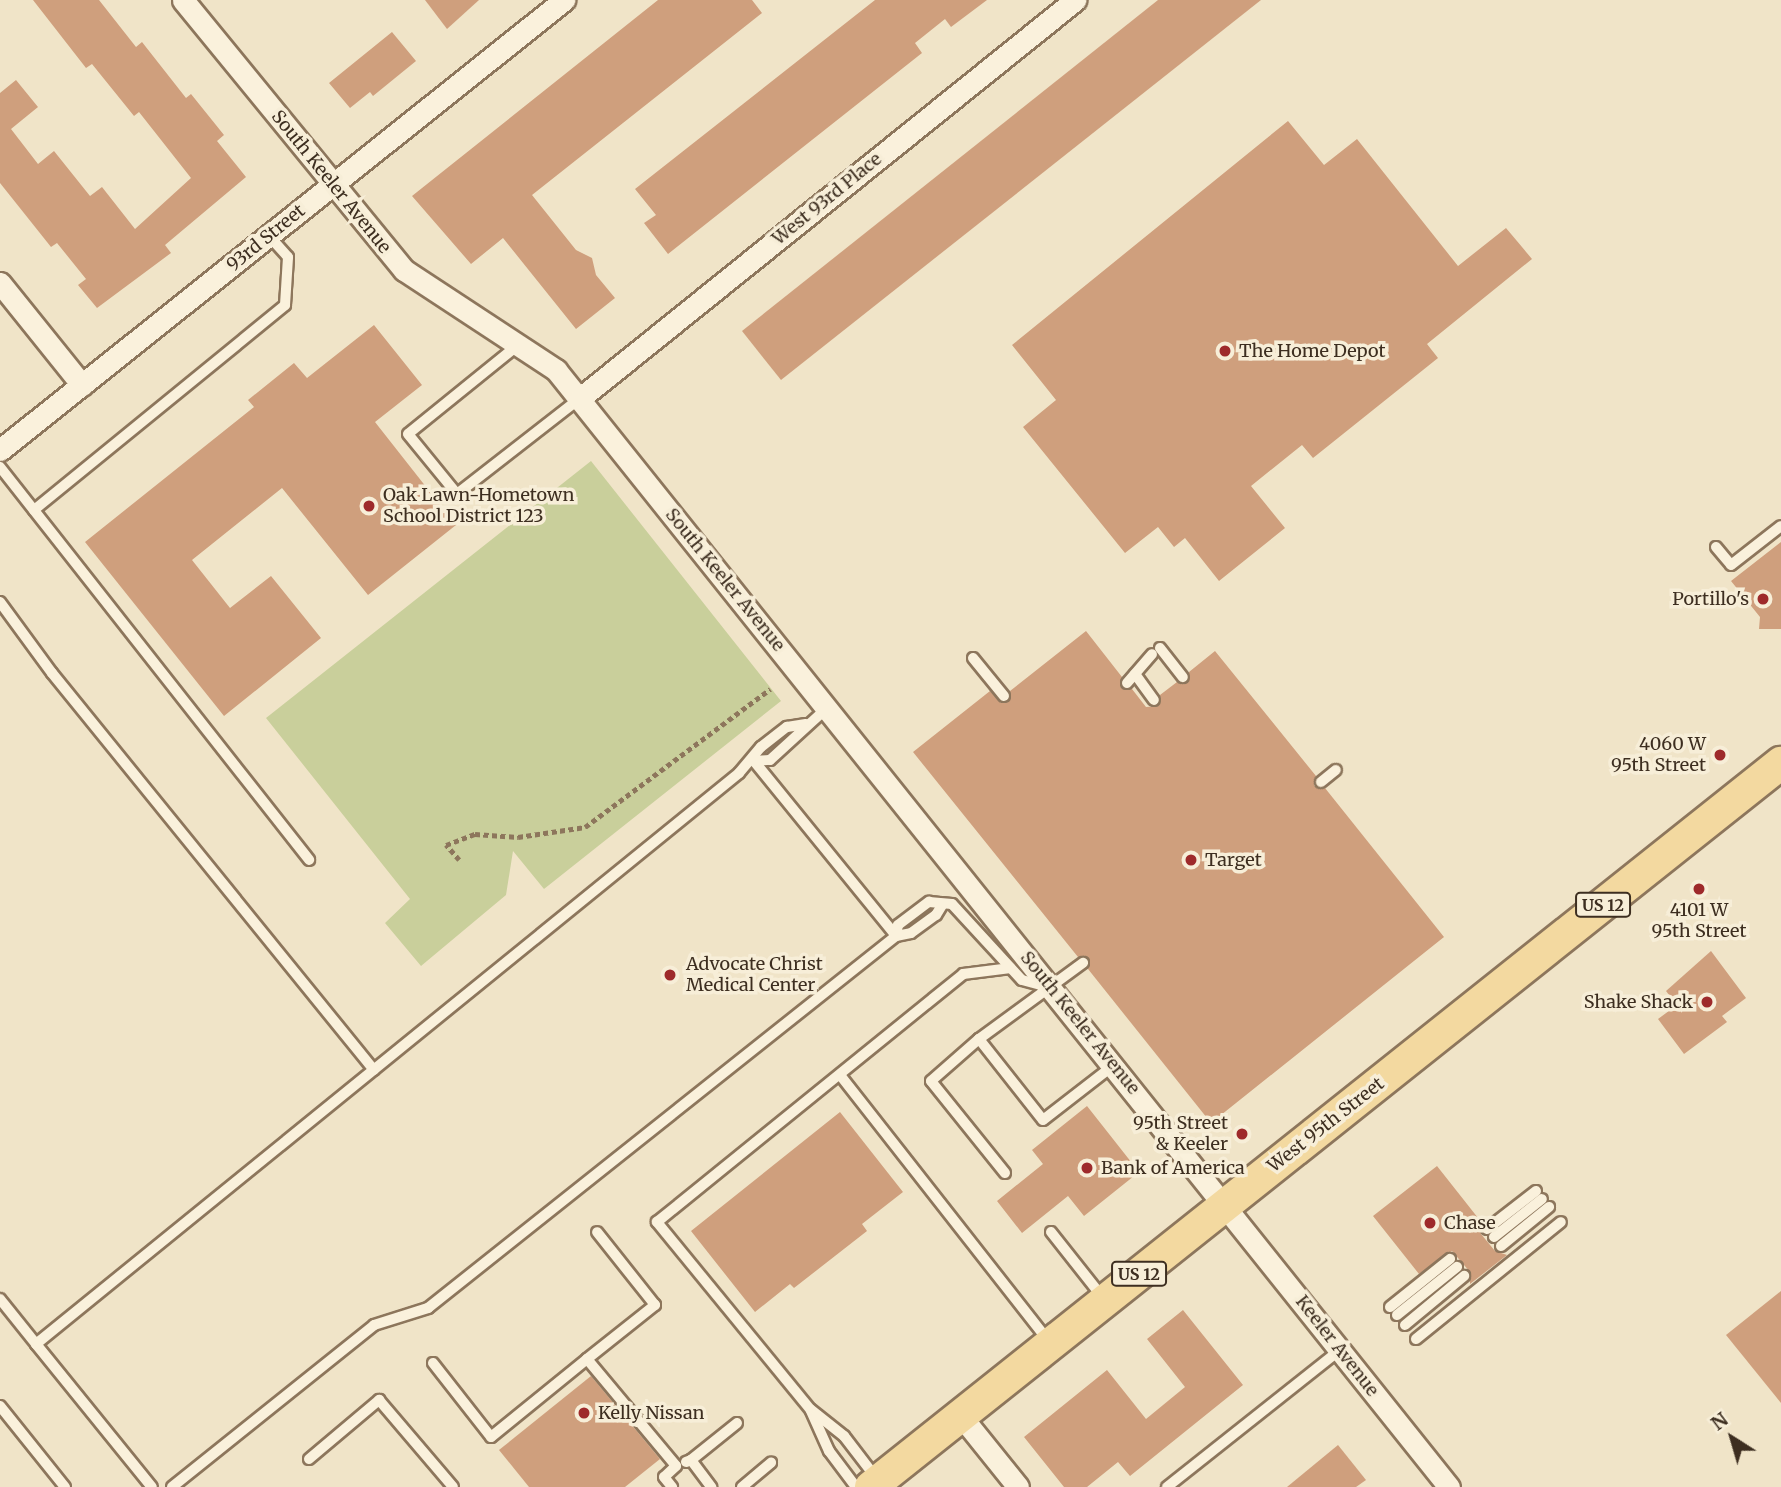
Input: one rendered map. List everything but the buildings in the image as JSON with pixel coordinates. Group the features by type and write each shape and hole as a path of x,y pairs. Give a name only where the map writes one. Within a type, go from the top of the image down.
{"main road":[{"name":"West 95th Street","path":"869,1485 961,1416 1781,763"}],"street":[{"name":"South Keeler Avenue","path":"183,0 333,185 413,277 520,343 556,370 1226,1205"},
{"name":"93rd Street","path":"0,450 564,0"},
{"name":"West 93rd Place","path":"579,399 1075,0"},
{"path":"0,283 82,385"},
{"name":"Keeler Avenue","path":"1226,1205 1449,1487"},
{"path":"961,1416 1018,1487"}],"lane":[{"path":"34,510 285,305 288,257 268,236"},
{"path":"520,343 408,434 457,494 579,399"},
{"path":"0,467 309,860"},
{"path":"1716,547 1731,565 1781,526"},
{"path":"0,602 52,673 374,1070"},
{"path":"1154,700 1131,679 1156,651 1183,677"},
{"path":"973,658 1004,696"},
{"path":"36,1344 754,761 770,760 798,738 806,724 827,708"},
{"path":"754,761 896,936"},
{"path":"1321,782 1336,771"},
{"path":"173,1487 374,1325 428,1308 896,936 911,933 943,904 952,904 1022,980 1051,987"},
{"path":"1004,1173 931,1081 979,1039 1083,963"},
{"path":"869,1485 844,1436 810,1409 657,1222 962,974 1011,968"},
{"path":"979,1039 1043,1121 1114,1065"},
{"path":"840,1075 1051,1344"},
{"path":"1542,1199 1494,1238 1542,1199"},
{"path":"1416,1339 1561,1222"},
{"path":"433,1363 491,1437 655,1305 597,1232"},
{"path":"1051,1232 1105,1301"},
{"path":"1457,1267 1397,1315 1457,1267"},
{"path":"0,1299 152,1487"},
{"path":"1167,1487 1340,1350"},
{"path":"587,1359 677,1466"},
{"path":"309,1459 379,1400 453,1487"},
{"path":"810,1409 829,1451 869,1485"},
{"path":"1,1410 65,1487"},
{"path":"672,1487 664,1477 677,1466 691,1460 737,1423"},
{"path":"691,1460 711,1487"},
{"path":"742,1487 771,1463"}],"path":[{"path":"459,860 446,845 475,834 518,837 585,827 770,689"}],"green space":[{"path":"591,461 781,701 544,889 513,851 506,895 421,966 385,923 410,899 266,718"}],"place":[{"name":"The Home Depot","path":"1225,351"},
{"name":"Oak Lawn-Hometown School District 123","path":"369,506"},
{"name":"Portillo's","path":"1763,599"},
{"name":"4060 W 95th Street","path":"1720,755"},
{"name":"Target","path":"1191,860"},
{"name":"4101 W 95th Street","path":"1699,889"},
{"name":"Advocate Christ Medical Center","path":"670,975"},
{"name":"Shake Shack","path":"1707,1002"},
{"name":"95th Street & Keeler","path":"1242,1134"},
{"name":"Bank of America","path":"1087,1168"},
{"name":"Chase","path":"1430,1223"},
{"name":"Kelly Nissan","path":"584,1413"}]}
